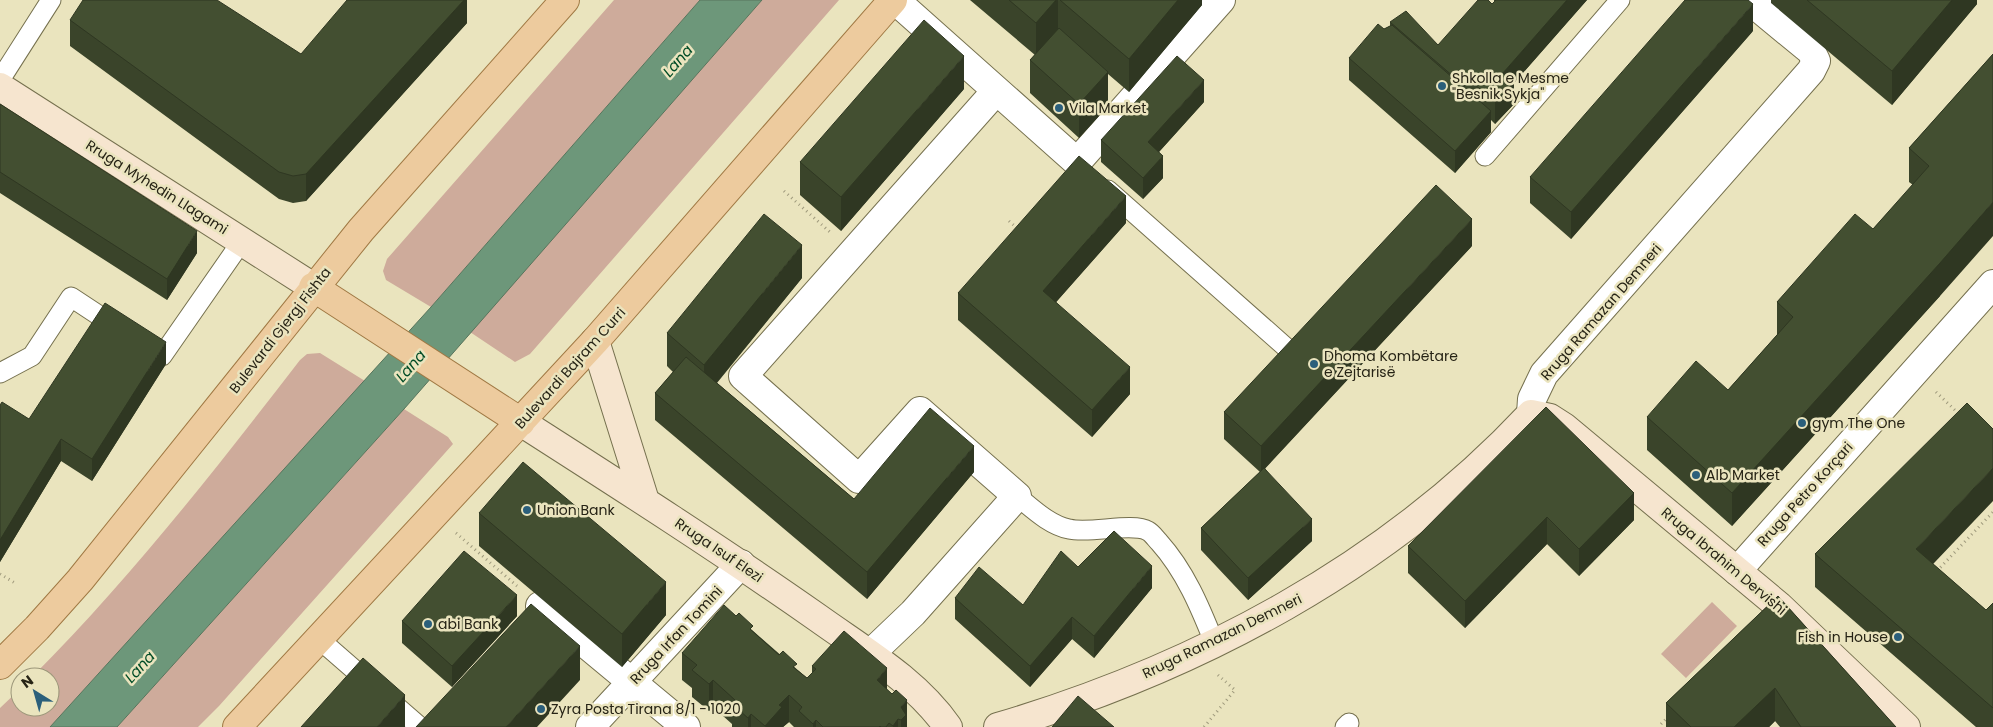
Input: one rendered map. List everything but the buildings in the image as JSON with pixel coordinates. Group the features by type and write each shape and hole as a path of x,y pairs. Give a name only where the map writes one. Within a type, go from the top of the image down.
{"main road":[{"name":"Bulevardi Gjergj Fishta","path":"0,665 37,628 80,580 231,393 313,287 398,187 565,0"},
{"name":"Bulevardi Bajram Curri","path":"237,727 595,341 894,0"},
{"name":"Rruga Isuf Elezi","path":"313,287 521,422"}],"street":[{"path":"894,0 1086,170 1221,0"},
{"name":"Rruga Ramazan Demneri","path":"998,727 1083,698 1164,667 1266,617 1310,592 1385,542 1476,469 1531,414 1532,399 1544,374 1811,71 1816,61 1811,51 1749,0"},
{"name":"Rruga Myhedin Llagami","path":"0,87 313,287"},
{"path":"869,654 913,613 1017,496 920,411 860,479 743,376 996,90"},
{"name":"Rruga Petro Korçari","path":"1737,571 1993,284"},
{"path":"595,341 644,501"},
{"name":"Rruga Ibrahim Dervishi","path":"1531,414 1550,418 1564,427 1779,606 1906,727"},
{"name":"Rruga Isuf Elezi","path":"521,422 742,564 869,654 915,688 948,727"},
{"name":"Rruga Irfan Tomini","path":"590,727 742,564"},
{"path":"534,614 632,683 686,727"}],"lane":[{"path":"0,80 50,0"},
{"path":"1485,156 1620,0"},
{"path":"1086,170 1284,357 1303,336"},
{"path":"0,373 32,356 71,297 162,356 242,241"},
{"path":"1017,496 1045,518 1068,529 1091,532 1135,527 1148,531 1173,558 1191,589 1214,642"},
{"path":"319,639 420,727"}],"path":[{"path":"784,191 852,252"},
{"path":"1009,221 1018,228 1024,222"},
{"path":"1915,371 1965,420"},
{"path":"1930,578 1993,512"},
{"path":"434,515 534,614"},
{"path":"0,574 16,583"},
{"path":"1204,727 1235,690"},
{"path":"1661,724 1673,712"}],"shaded area":[{"path":"614,0 700,0 431,307 386,280 383,271 387,259"},
{"path":"762,0 839,0 530,354 515,362 470,332"},
{"path":"320,353 365,381 60,716 60,667 42,667 103,602 171,523 300,360 307,354"},
{"path":"404,409 448,437 453,444 219,706 198,727 117,727"},
{"path":"1712,602 1737,626 1686,678 1661,654"},
{"path":"10,698 10,717 59,717 50,727 0,727 0,708"}],"water":[{"name":"Lana","path":"700,0 762,0 404,409 117,727 50,727 60,717 431,307"}],"place":[{"name":"Shkolla e Mesme \"Besnik Sykja\"","path":"1442,86"},
{"name":"Vila Market","path":"1059,108"},
{"name":"Dhoma Kombëtare e Zejtarisë","path":"1314,364"},
{"name":"gym The One","path":"1802,423"},
{"name":"Alb Market","path":"1696,475"},
{"name":"Union Bank","path":"527,510"},
{"name":"abi Bank","path":"428,624"},
{"name":"Fish in House","path":"1898,637"},
{"name":"Zyra Posta Tirana 8/1 - 1020","path":"541,709"}]}
